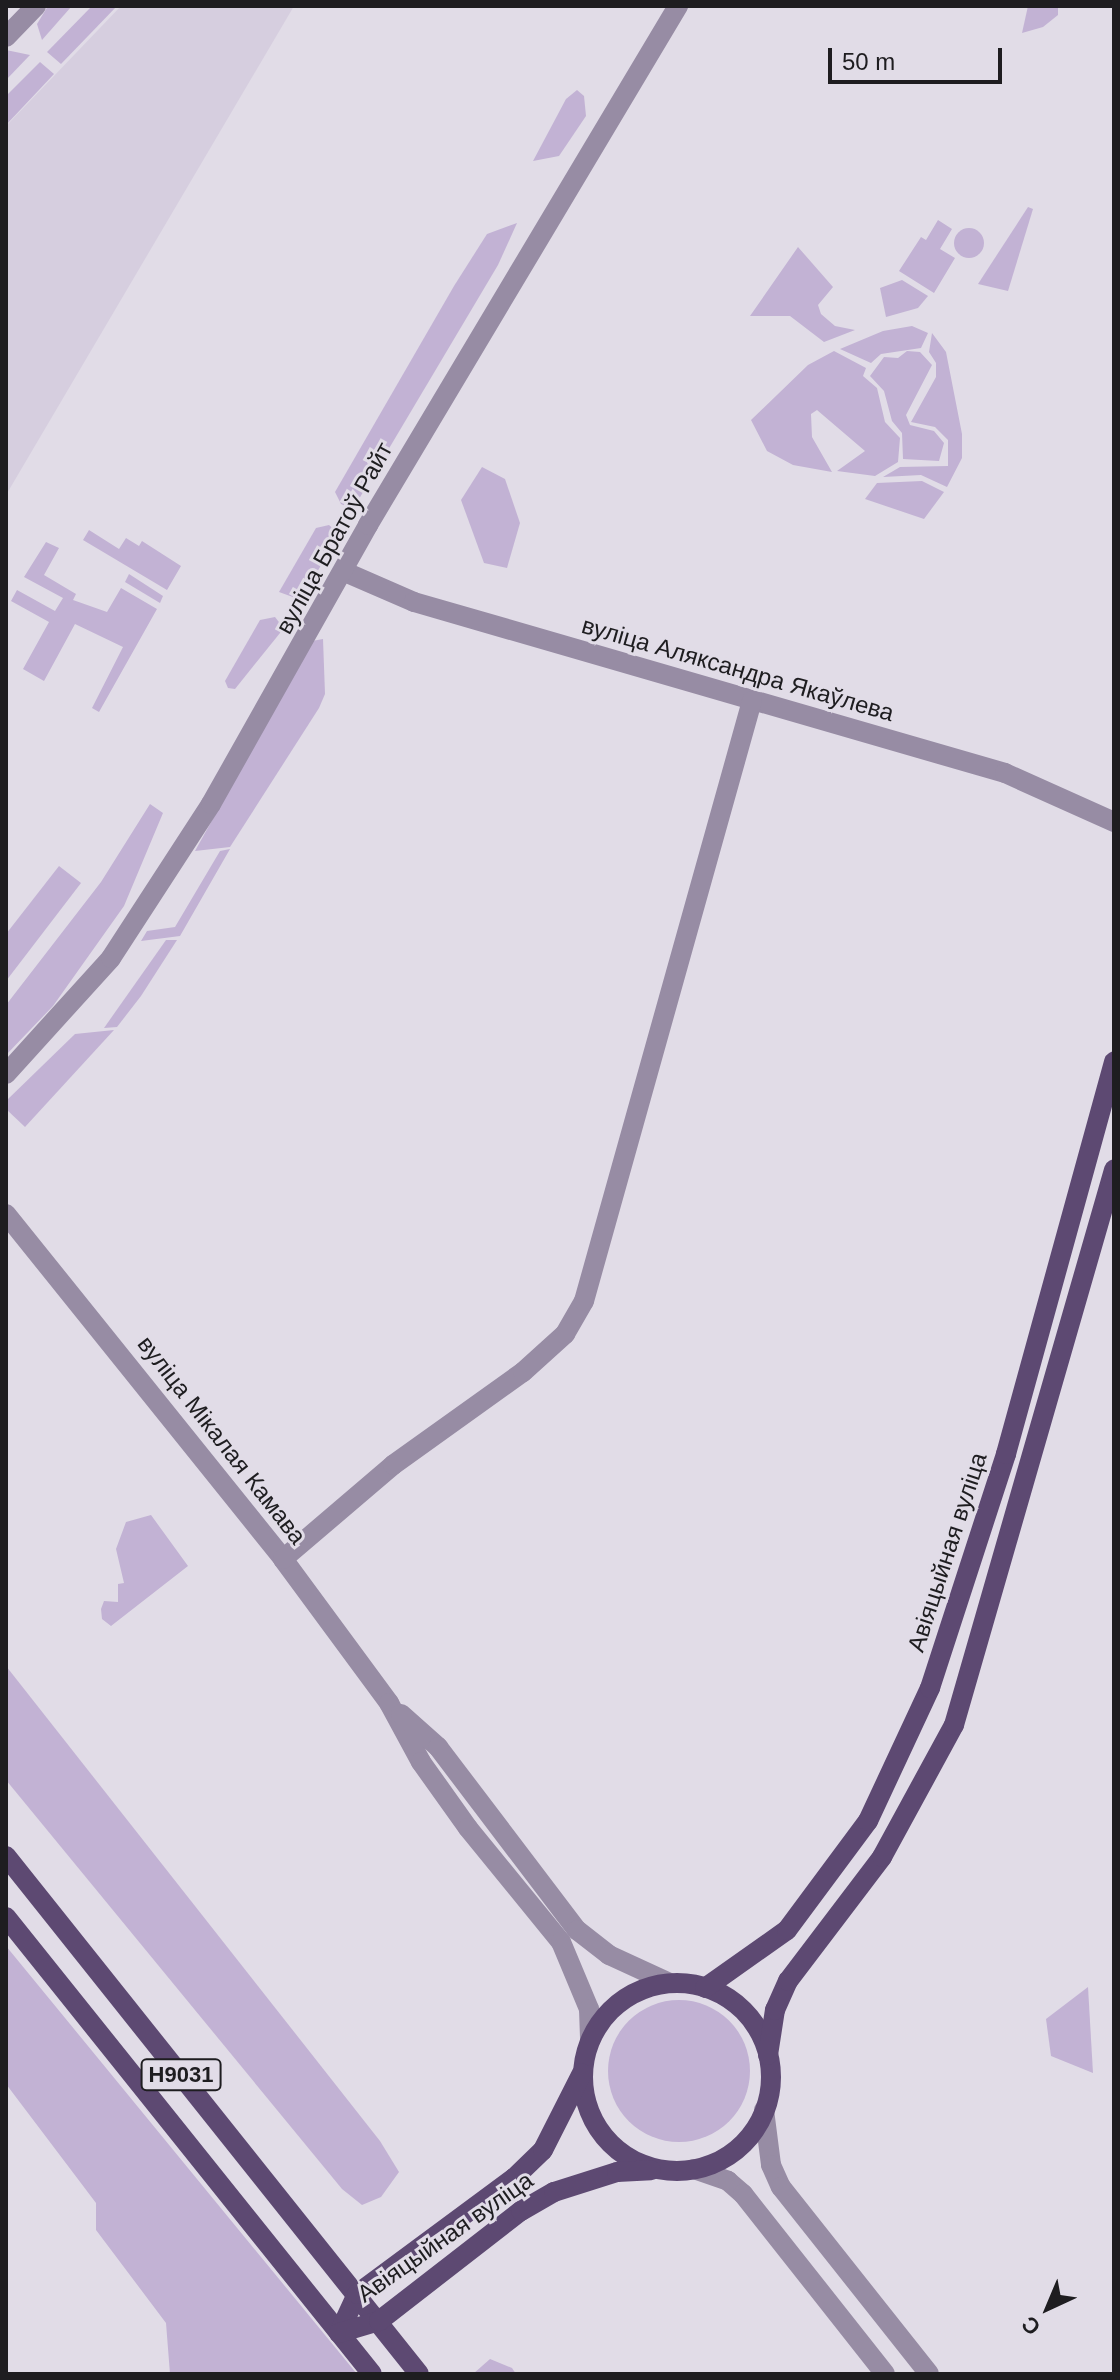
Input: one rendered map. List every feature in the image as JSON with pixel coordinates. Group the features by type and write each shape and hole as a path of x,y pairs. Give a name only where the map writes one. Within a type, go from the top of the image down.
{"main road":[{"name":"Авіяцыйная вуліца","path":"705,1988 765,1950 796,1918 868,1821 930,1688 1002,1468 1114,1062"},
{"name":"Авіяцыйная вуліца","path":"768,2055 775,2010 788,1981 882,1857 954,1725 1114,1170"},
{"name":"Н9031","path":"6,1856 419,2374"},
{"name":"Н9031","path":"6,1917 372,2374"},
{"path":"670,1983 705,1988 747,2014 768,2055 770,2085 764,2110 737,2149 694,2169 659,2169 632,2159 605,2136 587,2105 583,2069 590,2040 625,1998 670,1983"},
{"name":"Авіяцыйная вуліца","path":"339,2333 357,2294 536,2157 553,2135 583,2069"},
{"name":"Авіяцыйная вуліца","path":"339,2333 379,2321 521,2211 554,2192 617,2172 659,2169"}],"street":[{"path":"6,37 36,6"},
{"name":"вуліца Братоў Райт","path":"6,1074 111,958 211,804 345,572 368,525 678,6"},
{"name":"вуліца Аляксандра Якаўлева","path":"345,572 414,602 1005,773 1114,822"},
{"path":"283,1559 393,1465 523,1372 565,1334 584,1301 752,701"},
{"name":"вуліца Мікалая Камава","path":"6,1214 283,1559 389,1703 445,1795 572,1961 589,2009 590,2040"},
{"name":"вуліца Мікалая Камава","path":"389,1703 438,1747 577,1930 609,1955 670,1983"},
{"path":"764,2110 771,2165 781,2187 929,2374"},
{"path":"694,2169 728,2181 743,2194 885,2374"}],"shaded area":[{"path":"48,6 71,7 42,40 37,24"},
{"path":"92,6 117,6 61,64 47,52"},
{"path":"121,6 294,6 6,495 6,126"},
{"path":"1028,6 1058,6 1058,15 1043,27 1022,33"},
{"path":"6,50 30,55 6,80"},
{"path":"40,62 54,74 6,125 6,96"},
{"path":"577,90 584,96 586,116 559,156 533,161 566,99"},
{"path":"1028,207 1033,209 1008,291 978,284"},
{"path":"938,220 952,229 940,249 955,258 934,293 899,271 921,237 926,240"},
{"path":"517,223 498,265 353,509 341,504 335,492 454,286 487,234"},
{"path":"969,228 980,232 984,243 980,254 969,258 958,254 954,243 958,232"},
{"path":"798,247 833,287 818,305 821,314 835,326 855,330 824,342 790,316 750,316"},
{"path":"902,280 928,296 918,308 886,317 880,288"},
{"path":"912,326 928,333 921,348 881,354 871,363 840,349 883,331"},
{"path":"932,333 946,352 962,434 962,458 947,487 921,475 883,477 900,467 948,466 948,440 935,427 911,422 936,377 936,363 929,352"},
{"path":"834,351 866,368 863,376 877,388 885,422 900,438 898,462 875,476 837,471 865,451 817,410 811,414 812,437 832,472 793,465 767,451 751,420 808,365"},
{"path":"907,351 920,352 932,365 906,415 910,425 934,431 944,443 939,461 903,459 902,433 892,421 884,391 870,376 884,357 898,358"},
{"path":"482,467 505,479 520,523 507,568 484,563 461,500"},
{"path":"922,481 944,492 924,519 865,499 877,483"},
{"path":"329,525 339,534 301,600 279,592 316,528"},
{"path":"89,530 119,549 126,538 139,546 142,541 181,566 167,590 83,540"},
{"path":"46,542 59,548 44,575 76,594 73,600 107,612 121,588 157,609 99,712 92,708 123,647 75,624 44,681 23,669 49,622 11,601 17,590 55,611 63,598 24,577"},
{"path":"129,574 163,596 160,603 125,582"},
{"path":"275,617 282,626 280,633 235,689 228,688 225,681 260,620"},
{"path":"323,639 325,694 319,708 230,847 195,851 312,641"},
{"path":"150,804 163,813 124,906 53,1006 6,1055 6,1005 101,882"},
{"path":"230,849 180,936 141,941 147,931 175,927 220,851"},
{"path":"59,866 81,883 6,981 6,934"},
{"path":"166,940 177,940 141,996 117,1027 104,1028"},
{"path":"114,1030 25,1127 6,1109 6,1101 75,1034"},
{"path":"151,1515 188,1566 111,1626 102,1619 101,1609 104,1601 118,1602 118,1584 124,1583 116,1549 126,1522"},
{"path":"6,1666 380,2141 399,2172 381,2197 362,2205 342,2189 6,1780"},
{"path":"6,1946 357,2374 170,2374 166,2323 96,2230 96,2203 6,2084"},
{"path":"1088,1987 1093,2073 1051,2056 1046,2019"},
{"path":"679,2000 706,2006 729,2021 744,2044 750,2071 744,2098 729,2121 706,2136 679,2142 652,2136 629,2121 614,2098 608,2071 614,2044 629,2021 652,2006"},
{"path":"490,2359 512,2368 516,2374 473,2374"}]}
